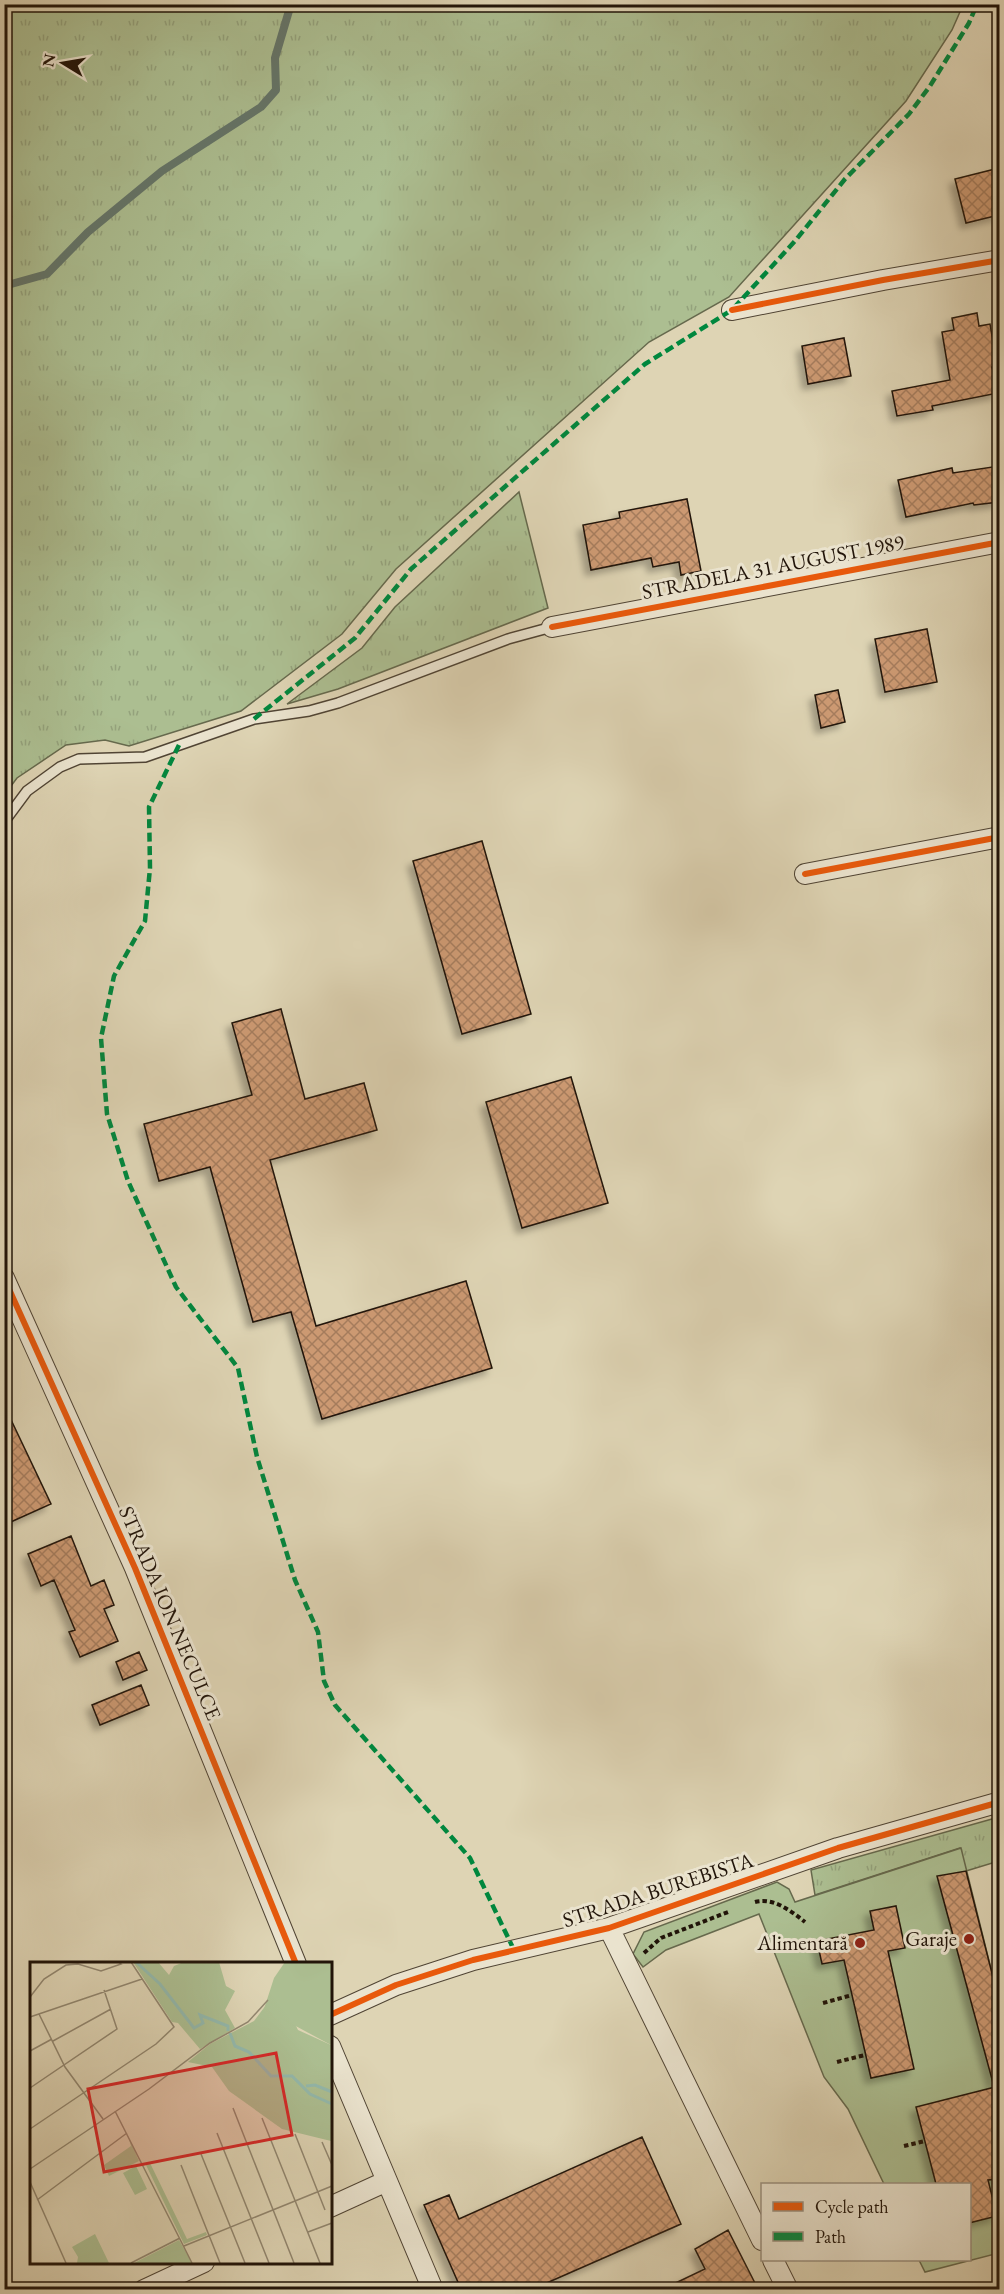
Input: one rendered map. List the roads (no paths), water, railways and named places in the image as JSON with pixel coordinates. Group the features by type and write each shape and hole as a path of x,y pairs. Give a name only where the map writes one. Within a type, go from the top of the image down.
{"street":[{"path":"732,310 999,260"},
{"name":"STRADELA 31 AUGUST 1989","path":"552,627 999,542"},
{"path":"805,874 999,837"},
{"name":"STRADA ION NECULCE","path":"4,1278 135,1568 295,1962"},
{"name":"STRADA BUREBISTA","path":"332,2013 396,1984 473,1960 609,1928 838,1848 999,1802"},
{"path":"609,1928 761,2238"},
{"path":"332,2051 433,2289"},
{"path":"332,2206 387,2181"},
{"path":"774,2261 788,2289"},
{"path":"144,2289 200,2264"}],"lane":[{"name":"STRADELA 31 AUGUST 1989","path":"4,822 27,791 60,767 79,759 145,756 254,719 309,711 338,703 508,639 552,627"}],"waterway":[{"path":"4,286 47,274 88,232 162,171 261,107 276,90 275,58 291,4"}],"place":[{"name":"Garaje","path":"969,1939"},
{"name":"Alimentară","path":"860,1943"}]}
